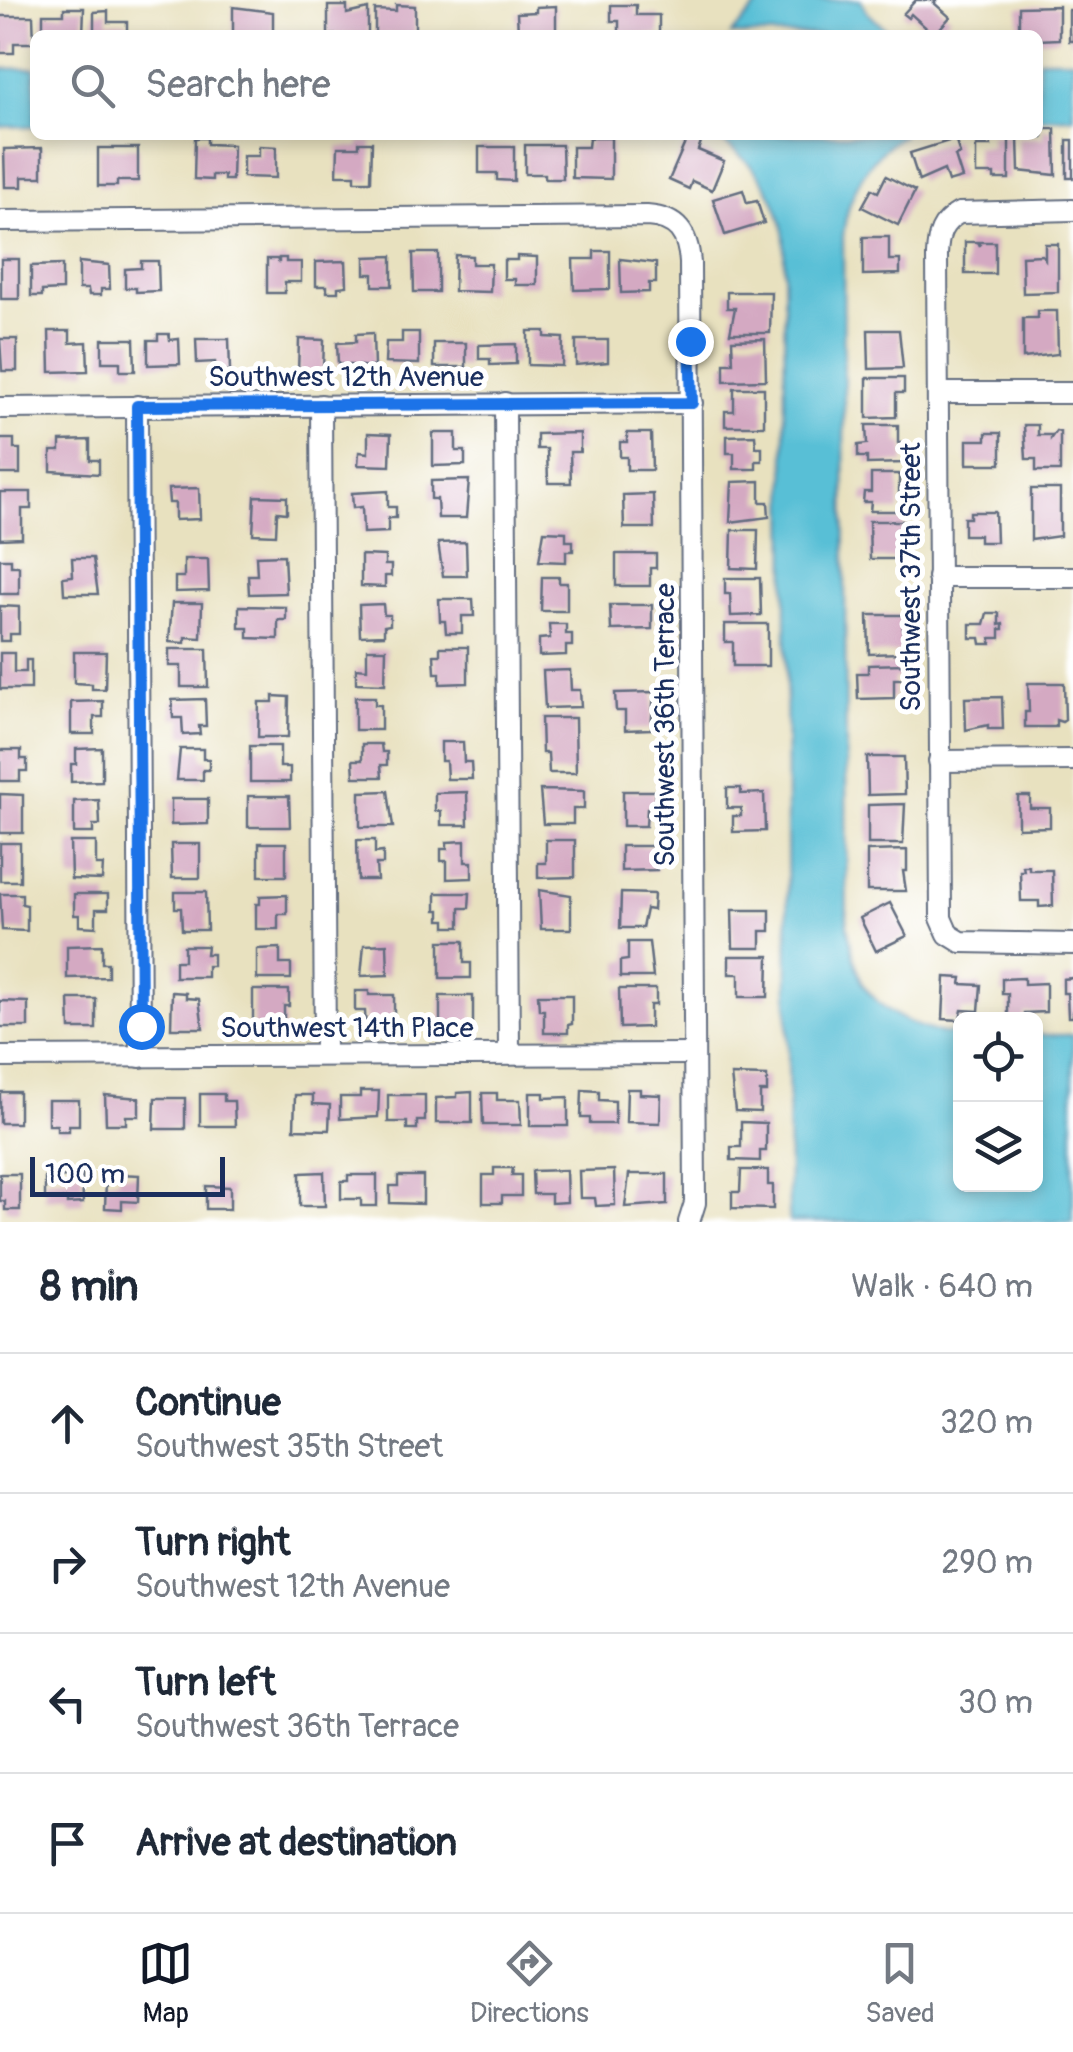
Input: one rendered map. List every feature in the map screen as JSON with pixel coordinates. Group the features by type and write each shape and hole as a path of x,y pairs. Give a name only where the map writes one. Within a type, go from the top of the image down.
{"street":[{"name":"Southwest 37th Street","path":"1073,210 958,213 945,220 937,255 940,904 948,934 960,942 1073,944"},
{"name":"Southwest 36th Terrace","path":"0,221 647,216 662,217 682,228 689,241 692,403 695,1203 689,1222"},
{"path":"938,393 1073,393"},
{"name":"Southwest 12th Avenue","path":"0,408 692,403"},
{"path":"505,404 509,1054"},
{"path":"322,405 325,1055"},
{"path":"137,406 140,1057"},
{"path":"938,577 1073,577"},
{"path":"939,762 1073,760"},
{"name":"Southwest 14th Place","path":"0,1057 694,1054"}],"water":[{"path":"763,0 861,0 867,12 887,30 736,30"},
{"path":"1043,59 1073,59 1073,117 1043,118"},
{"path":"30,68 30,126 0,127 0,69"},
{"path":"719,140 896,140 861,178 843,236 847,926 859,974 873,997 908,1022 953,1034 953,1192 1043,1192 1043,1035 1073,1035 1073,1222 789,1222 784,237 769,191 739,154"}],"building":[{"path":"916,0 937,0 934,3 950,17 938,30 929,30 911,14 908,18 903,14"},
{"path":"396,5 415,6 415,30 375,30 375,10 396,11"},
{"path":"611,5 636,5 636,15 659,15 659,30 619,30 619,21 611,21"},
{"path":"328,6 347,6 347,14 368,9 368,30 328,30"},
{"path":"556,6 556,30 518,30 517,13 536,12 536,7"},
{"path":"1059,6 1059,39 1043,40 1043,30 1019,30 1019,7"},
{"path":"233,7 273,12 273,30 233,30"},
{"path":"64,8 84,8 83,30 43,30 43,14 64,14"},
{"path":"1069,10 1073,10 1073,41 1069,41"},
{"path":"108,11 108,22 127,22 127,30 94,30 94,12"},
{"path":"0,16 33,16 30,43 14,43 14,53 0,53"},
{"path":"1043,129 1055,129 1056,175 1019,171 1018,140 1043,138"},
{"path":"195,140 233,145 232,180 224,180 224,175 212,175 212,180 194,179"},
{"path":"589,140 611,140 611,179 572,178 572,147 588,147"},
{"path":"686,140 701,142 698,150 724,161 712,190 692,181 689,189 669,180"},
{"path":"955,140 960,154 955,156 962,178 948,182 944,170 919,181 910,153"},
{"path":"990,140 1009,140 1009,179 976,174 976,146 991,146"},
{"path":"1067,140 1073,140 1073,178 1067,178"},
{"path":"359,142 372,142 371,181 355,181 355,175 337,175 338,147 359,147"},
{"path":"525,145 562,145 563,179 525,174"},
{"path":"259,146 276,147 276,178 243,177 243,156 259,156"},
{"path":"479,147 514,147 514,181 497,180 497,173 479,173"},
{"path":"42,148 42,177 22,177 22,187 5,187 4,149"},
{"path":"98,148 138,148 138,181 98,186"},
{"path":"886,176 915,191 898,225 862,207 872,189 878,192"},
{"path":"743,190 747,203 757,201 764,223 725,235 713,199"},
{"path":"863,237 889,237 889,260 900,260 900,274 863,275"},
{"path":"965,242 978,242 980,246 980,242 995,242 995,274 965,274"},
{"path":"1045,244 1058,244 1058,292 1023,293 1022,256 1042,255 1045,259"},
{"path":"594,251 610,251 610,289 574,290 573,259 594,259"},
{"path":"413,253 438,253 438,292 414,292"},
{"path":"455,255 472,256 472,264 491,264 490,292 454,291"},
{"path":"392,256 392,286 373,286 373,274 365,274 365,257"},
{"path":"517,256 537,257 537,285 515,285 515,279 504,279 504,260 517,260"},
{"path":"279,258 301,262 301,282 285,282 285,293 267,293 267,259 277,259 279,263"},
{"path":"1,259 19,259 19,299 1,299"},
{"path":"620,259 656,263 656,283 649,283 649,292 621,293"},
{"path":"141,261 158,261 159,291 136,292 136,288 125,288 125,269 141,268"},
{"path":"346,261 347,286 338,287 338,292 327,292 327,286 316,286 316,262"},
{"path":"79,262 109,265 110,289 101,289 101,295 89,295 88,289 79,289"},
{"path":"62,265 62,290 31,296 31,266"},
{"path":"727,292 771,292 770,333 730,333 735,308 727,308"},
{"path":"1038,311 1057,311 1058,354 1023,358 1023,318 1038,318"},
{"path":"868,330 899,330 903,368 869,369"},
{"path":"49,331 70,331 70,343 87,342 88,371 50,372"},
{"path":"528,331 545,331 545,337 563,338 562,366 528,365"},
{"path":"402,332 419,332 419,364 385,363 386,342 402,342"},
{"path":"373,333 374,367 338,364 337,343 356,342 356,334"},
{"path":"158,334 169,334 170,340 179,339 180,364 148,365 148,340 158,340"},
{"path":"0,339 17,339 17,371 2,371"},
{"path":"102,339 134,339 135,371 120,371 120,362 102,362"},
{"path":"196,339 229,339 230,371 215,371 215,362 197,363"},
{"path":"299,339 324,340 323,371 298,374"},
{"path":"765,339 766,380 724,381 724,363 733,363 732,340"},
{"path":"576,340 608,340 608,362 576,365"},
{"path":"434,343 466,343 466,367 434,367"},
{"path":"516,344 516,364 490,365 490,359 479,359 479,345"},
{"path":"867,378 904,378 904,393 896,393 896,417 867,418"},
{"path":"734,388 764,388 764,426 725,426 725,411 734,411"},
{"path":"866,425 898,425 898,443 904,443 904,463 867,464 867,457 858,457 858,445 867,444"},
{"path":"1024,425 1038,425 1038,435 1051,438 1056,431 1060,432 1060,471 1036,471 1036,459 1026,459"},
{"path":"368,433 391,434 390,466 358,465 359,452 368,453"},
{"path":"433,433 456,433 456,451 465,451 465,465 433,466"},
{"path":"580,433 580,452 570,452 571,483 548,483 547,449 537,449 537,434"},
{"path":"627,433 651,433 652,470 627,470 627,457 620,457 620,442 627,442"},
{"path":"986,433 1001,433 1001,464 967,464 967,440 986,440"},
{"path":"755,435 756,447 762,447 762,461 756,461 756,469 734,469 734,453 727,453 727,436"},
{"path":"0,439 14,439 14,449 20,449 20,474 0,474"},
{"path":"90,440 90,460 99,460 99,474 51,471 51,451 60,451 60,441"},
{"path":"871,474 899,474 899,511 870,511 871,502 863,502 864,492 871,492"},
{"path":"469,480 466,518 438,518 437,499 431,499 431,481"},
{"path":"760,481 760,502 768,502 769,517 730,522 732,482"},
{"path":"199,488 200,519 175,520 175,503 169,503 168,489"},
{"path":"1031,489 1060,489 1060,536 1031,540"},
{"path":"388,491 388,507 396,507 396,518 388,518 388,532 363,533 362,507 353,508 352,493"},
{"path":"0,492 31,492 31,509 22,509 22,538 0,539"},
{"path":"653,494 654,528 624,528 623,495"},
{"path":"255,496 287,497 287,513 277,512 276,535 253,534"},
{"path":"970,512 995,512 996,542 979,542 979,535 964,535 964,518 970,518"},
{"path":"869,521 904,521 905,539 898,539 899,559 870,559"},
{"path":"732,530 758,530 757,569 731,568"},
{"path":"544,531 566,532 566,541 573,541 573,551 566,551 566,562 539,561"},
{"path":"466,542 467,576 443,576 438,543"},
{"path":"616,554 656,554 656,568 650,568 650,586 616,586"},
{"path":"284,555 286,593 249,594 248,575 257,575 256,556"},
{"path":"361,555 385,556 385,565 391,565 391,576 385,576 385,587 361,586"},
{"path":"72,558 93,558 98,594 64,594 63,577 73,576"},
{"path":"0,559 11,559 11,566 19,566 19,594 0,594"},
{"path":"184,559 208,559 209,591 175,592 175,577 184,577"},
{"path":"542,577 559,577 559,583 567,583 567,611 541,611"},
{"path":"725,578 760,578 761,615 731,616"},
{"path":"439,599 473,599 474,616 462,616 462,633 446,633 445,621 440,621"},
{"path":"172,603 202,603 201,638 169,642"},
{"path":"383,604 384,615 390,615 384,635 360,636 359,605"},
{"path":"610,605 652,605 652,629 611,630"},
{"path":"0,606 19,607 19,634 10,634 10,641 0,641"},
{"path":"239,606 286,607 286,620 278,620 278,639 248,638 248,628 239,628"},
{"path":"987,613 999,613 1003,629 1000,638 991,638 991,644 981,644 980,638 970,638 970,624 984,624"},
{"path":"868,615 903,615 903,653 869,654"},
{"path":"549,624 566,624 566,634 572,634 572,646 566,646 566,655 539,656 539,639 550,638"},
{"path":"725,624 768,624 768,666 733,666 733,642 725,642"},
{"path":"440,647 468,647 468,683 440,684 434,655 440,655"},
{"path":"169,649 207,649 208,687 181,687 181,666 169,666"},
{"path":"367,649 386,649 385,684 356,683 356,668 367,669"},
{"path":"74,652 106,652 105,689 74,683"},
{"path":"0,653 14,653 14,672 26,672 26,660 31,660 31,689 0,689"},
{"path":"905,664 905,679 894,679 894,698 858,699 857,673 868,673 868,665"},
{"path":"570,670 571,690 580,690 581,707 545,708 543,671"},
{"path":"1028,683 1064,683 1065,720 1056,720 1056,727 1025,727"},
{"path":"654,692 651,729 625,730 625,711 616,711 615,693"},
{"path":"273,696 289,697 288,737 258,737 259,702 273,702"},
{"path":"355,697 375,697 375,705 381,705 381,730 355,730"},
{"path":"1002,697 1003,729 988,729 988,725 966,730 965,698"},
{"path":"205,699 206,726 199,726 200,734 183,735 182,718 173,718 172,700"},
{"path":"103,701 103,717 94,717 94,734 71,734 71,702"},
{"path":"541,718 575,718 576,773 549,773 548,753 542,753"},
{"path":"441,742 463,742 464,762 471,762 472,779 447,779 446,761 441,761"},
{"path":"362,744 381,744 382,752 387,752 387,765 381,765 382,777 354,777 353,760 362,760"},
{"path":"250,746 280,746 280,767 290,767 290,782 250,782"},
{"path":"102,748 102,781 71,782 76,749"},
{"path":"180,749 203,749 203,759 209,759 209,770 203,770 203,780 177,780"},
{"path":"0,750 21,750 21,759 27,759 27,771 20,771 20,781 0,781"},
{"path":"867,757 904,757 905,794 868,795"},
{"path":"727,788 741,788 741,794 764,793 765,831 733,832 733,816 741,816 741,808 727,808"},
{"path":"540,790 584,791 584,809 573,809 573,824 543,824"},
{"path":"388,791 393,827 360,827 360,792"},
{"path":"623,791 655,791 654,808 647,808 646,826 623,826"},
{"path":"467,792 468,825 441,825 441,811 435,811 435,793"},
{"path":"0,794 23,795 23,833 0,833"},
{"path":"248,796 289,796 290,827 248,827"},
{"path":"1018,796 1030,796 1030,808 1050,808 1050,827 1018,828"},
{"path":"171,799 208,799 208,824 171,825"},
{"path":"99,800 100,825 93,825 93,833 74,833 74,801"},
{"path":"905,804 903,844 868,844 868,805"},
{"path":"357,840 375,840 375,853 383,852 383,864 376,864 377,880 358,880"},
{"path":"546,840 575,840 575,877 538,878 538,863 546,863"},
{"path":"465,841 465,862 472,862 472,878 447,879 447,861 441,861 441,849 447,849 447,842"},
{"path":"70,842 96,842 96,865 103,865 102,880 71,879"},
{"path":"0,843 20,843 20,881 0,881"},
{"path":"259,843 286,843 286,876 259,876"},
{"path":"171,844 200,844 200,878 172,878"},
{"path":"621,846 657,846 657,870 621,871"},
{"path":"907,850 907,871 903,871 906,891 867,891 867,851"},
{"path":"1023,866 1029,866 1029,870 1052,870 1053,906 1039,907 1039,901 1021,901"},
{"path":"539,890 571,895 571,929 541,929"},
{"path":"175,892 206,892 207,930 182,930 181,908 175,908"},
{"path":"436,893 470,893 469,908 460,908 460,927 446,927 446,920 440,920"},
{"path":"621,893 654,894 653,910 646,909 642,928 620,928"},
{"path":"0,894 22,894 22,904 27,905 27,931 2,930"},
{"path":"74,894 108,894 108,909 96,909 96,927 79,926 79,915 74,915"},
{"path":"287,895 287,914 278,914 278,929 256,929 256,904 260,904 260,896"},
{"path":"890,903 907,936 876,951 860,918"},
{"path":"732,910 770,910 770,931 761,931 761,948 733,948"},
{"path":"440,941 464,941 464,963 471,963 471,978 440,978"},
{"path":"628,942 649,942 653,977 620,977 620,961 628,960"},
{"path":"387,944 388,975 361,976 364,945"},
{"path":"102,945 102,963 108,963 108,977 67,978 67,946"},
{"path":"184,946 207,946 206,954 213,954 213,966 207,966 207,977 175,977 175,961 184,961"},
{"path":"280,948 280,964 291,964 291,979 257,979 257,949"},
{"path":"729,956 769,956 768,997 739,997 739,974 729,974"},
{"path":"945,977 962,978 961,984 981,985 979,1011 953,1012 953,1020 943,1019"},
{"path":"1073,978 1073,1017 1068,1017 1063,979"},
{"path":"1002,979 1046,983 1046,1012 1008,1012 1008,994 1002,994"},
{"path":"619,989 656,989 656,1005 650,1005 650,1027 620,1028"},
{"path":"253,990 289,990 284,1028 253,1029"},
{"path":"355,991 394,995 394,1030 366,1031 365,1011 355,1011"},
{"path":"172,992 199,999 203,1028 171,1028"},
{"path":"538,995 572,995 572,1024 568,1025 568,1033 544,1033 544,1010 539,1010"},
{"path":"440,996 473,996 473,1028 440,1027"},
{"path":"69,999 96,999 96,1029 70,1029"},
{"path":"0,1001 28,1002 28,1027 0,1027"},
{"path":"731,1075 767,1076 767,1092 760,1092 760,1112 735,1111"},
{"path":"627,1089 661,1095 660,1123 626,1122"},
{"path":"582,1090 599,1091 599,1100 615,1101 615,1124 590,1124 590,1118 581,1118"},
{"path":"360,1091 379,1091 378,1117 340,1119 340,1097 360,1097"},
{"path":"0,1092 19,1092 19,1123 0,1123"},
{"path":"472,1092 472,1123 436,1123 436,1098"},
{"path":"482,1093 497,1093 497,1100 520,1100 521,1125 483,1125"},
{"path":"530,1093 544,1093 544,1098 568,1097 568,1126 530,1126"},
{"path":"200,1094 224,1094 224,1101 234,1101 235,1126 200,1126"},
{"path":"105,1095 139,1098 139,1116 126,1116 126,1124 106,1124"},
{"path":"295,1095 313,1095 313,1104 330,1105 329,1130 294,1129"},
{"path":"388,1095 425,1095 425,1121 417,1121 417,1129 407,1129 407,1122 388,1122"},
{"path":"155,1098 185,1098 185,1129 154,1129"},
{"path":"48,1100 79,1100 79,1125 69,1125 69,1131 57,1131 57,1125 48,1125"},
{"path":"741,1122 766,1123 766,1151 760,1151 760,1161 731,1160 731,1147 741,1147"},
{"path":"494,1168 513,1168 512,1175 521,1175 521,1196 502,1196 502,1203 483,1203 483,1175 494,1175"},
{"path":"566,1170 567,1202 551,1203 551,1194 533,1194 532,1171"},
{"path":"614,1170 615,1205 596,1206 595,1198 580,1198 579,1171"},
{"path":"741,1170 768,1170 768,1185 773,1185 773,1209 732,1208 732,1192 740,1192"},
{"path":"70,1171 82,1171 83,1203 45,1199 45,1178 70,1177"},
{"path":"324,1172 325,1206 300,1206 300,1173"},
{"path":"0,1174 20,1174 20,1210 5,1210 5,1201 0,1201"},
{"path":"118,1174 139,1175 138,1202 122,1201 122,1209 105,1208 106,1180 118,1180"},
{"path":"629,1174 667,1174 667,1204 625,1207"},
{"path":"348,1175 377,1175 377,1206 361,1206 361,1199 341,1199 341,1181 348,1181"},
{"path":"398,1176 423,1176 423,1204 390,1203 390,1186 398,1186"},
{"path":"206,1186 230,1187 230,1209 206,1209"}],"route":[{"path":"141,1026 137,406 692,403 690,341"}]}
